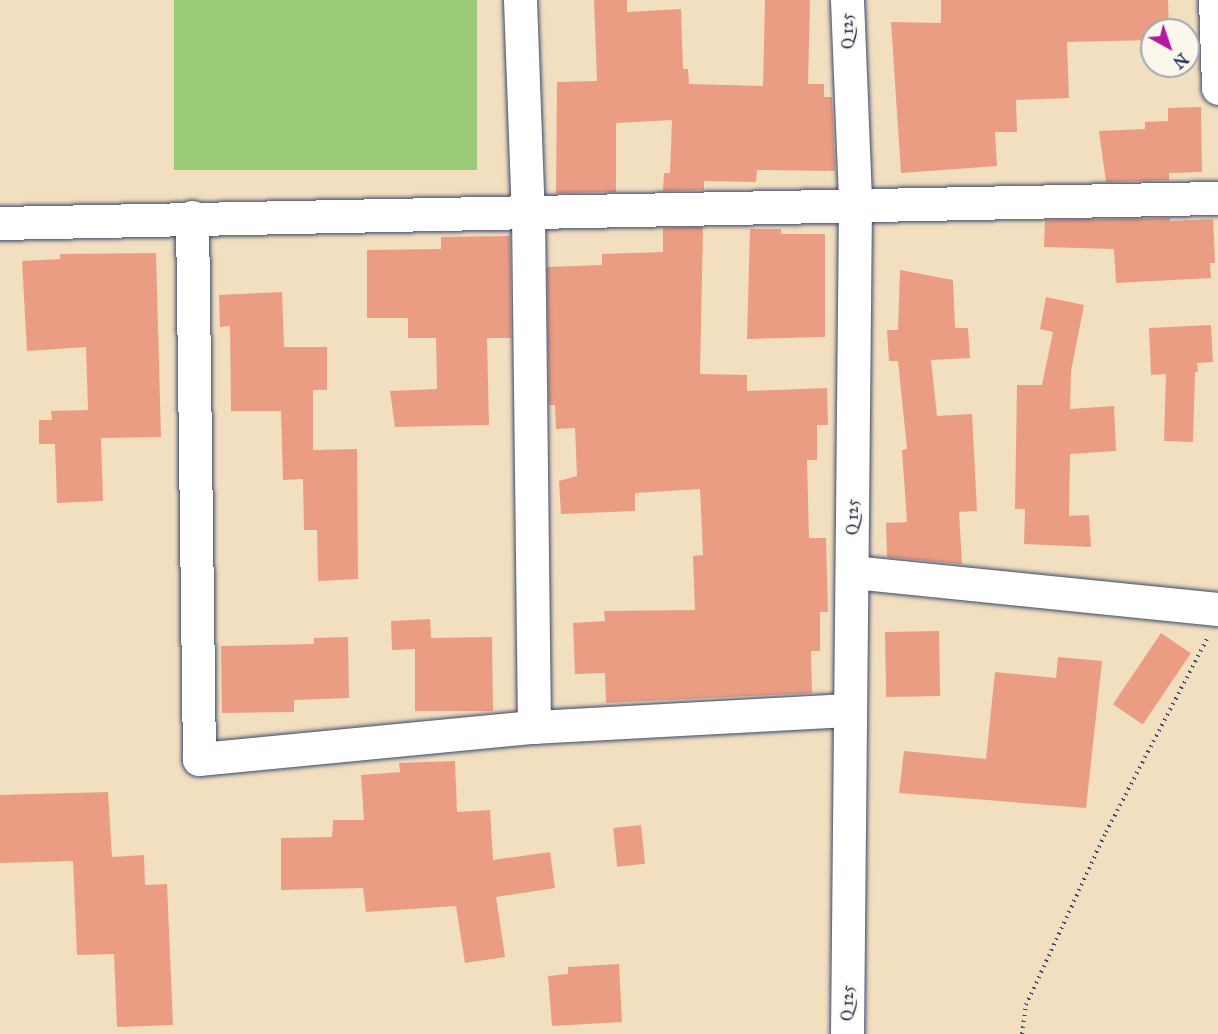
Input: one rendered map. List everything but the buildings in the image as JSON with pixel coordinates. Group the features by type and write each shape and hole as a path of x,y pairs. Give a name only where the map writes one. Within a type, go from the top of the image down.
{"street":[{"path":"520,0 528,214 534,727"},
{"name":"Q 125","path":"847,0 855,203 847,1034"},
{"path":"1215,0 1218,88"},
{"path":"0,223 192,217 528,214 855,203 1218,198"},
{"path":"192,217 199,759 534,727 850,710"},
{"path":"853,572 1215,619"}],"path":[{"path":"1022,1034 1026,1005 1106,832 1215,619"}],"green space":[{"path":"174,0 477,0 477,170 174,170"}]}
